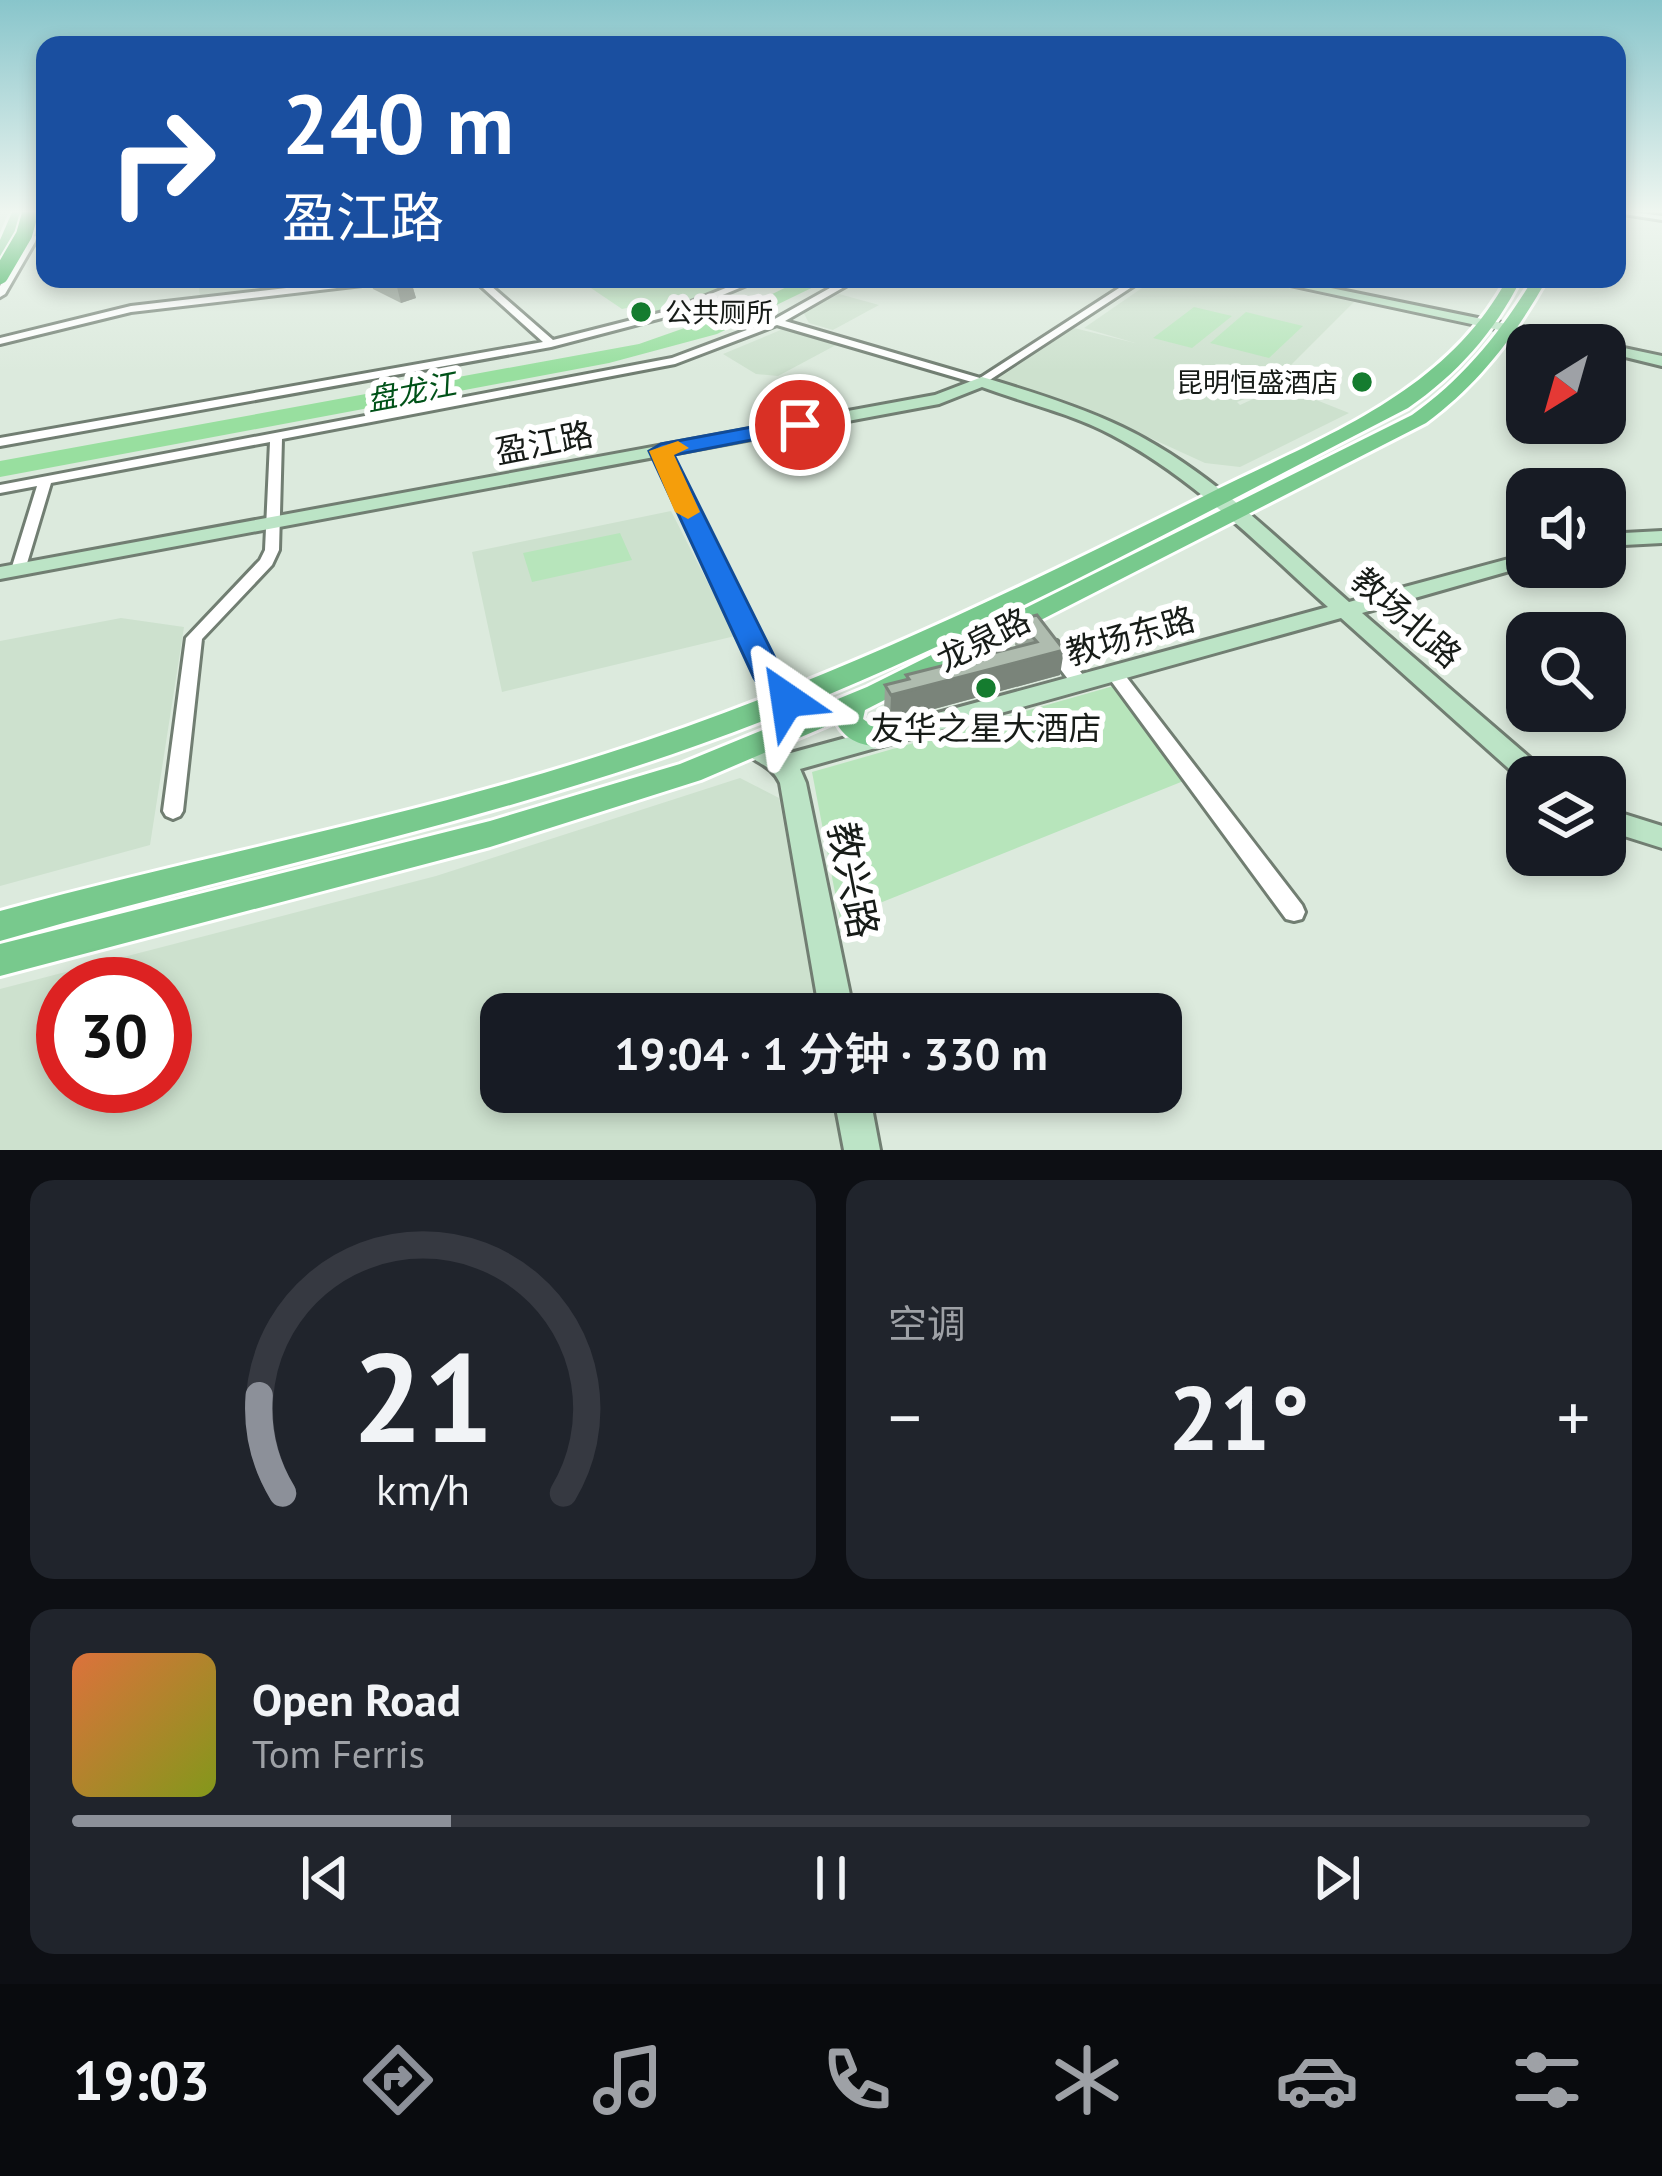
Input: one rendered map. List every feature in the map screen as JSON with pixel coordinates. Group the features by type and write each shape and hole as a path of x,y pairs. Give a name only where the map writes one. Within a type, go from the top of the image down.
{"main road":[{"name":"龙泉路","path":"0,960 490,834 622,795 854,704 1023,619 1429,386 1488,324 1509,288"},
{"name":"龙泉路","path":"1514,324 1535,288"},
{"name":"龙泉路","path":"0,926 589,772 787,700 1419,419 1470,382 1506,336"},
{"path":"854,704 848,717 851,725 861,734 883,736"}],"street":[{"path":"0,294 20,264"},
{"path":"0,342 131,309 311,288"},
{"path":"488,288 551,344"},
{"path":"0,442 551,344 674,312 734,288"},
{"path":"0,489 662,364 777,322 837,288"},
{"name":"盈江路","path":"9,572 939,399 982,382 1125,288"},
{"path":"1312,288 1506,327"},
{"path":"777,322 982,382"},
{"path":"1626,353 1662,361"},
{"name":"教场北路","path":"982,382 1114,429 1223,505 1511,756"},
{"path":"173,811 194,638 267,562 276,438"},
{"path":"661,451 770,678 787,700"},
{"path":"9,572 45,481"},
{"path":"1626,539 1662,537"},
{"name":"教场东路","path":"784,764 1506,566"},
{"path":"1023,619 1041,631 1081,683"},
{"path":"1115,674 1294,912"},
{"path":"754,747 784,764"},
{"name":"教兴路","path":"784,764 794,783 833,993"},
{"path":"1626,826 1662,837"},
{"path":"855,1113 862,1150"}],"shaded area":[{"path":"199,288 286,288 200,297"},
{"path":"591,288 724,288 656,313 641,305 622,309"},
{"path":"1142,288 1288,288 1354,302 1277,379 1227,366 1210,375 1257,394 1237,402 1240,405 1281,386 1349,413 1240,467 1205,463 1089,410 994,381 1074,328 1135,343 1084,328"},
{"path":"839,294 879,305 833,330 809,323 803,312"},
{"path":"1194,307 1232,316 1192,348 1153,338"},
{"path":"1246,312 1303,326 1269,358 1210,343"},
{"path":"783,329 836,345 778,376 756,374 723,354"},
{"path":"671,511 735,636 502,692 472,552"},
{"path":"620,533 632,560 532,582 523,553"},
{"path":"121,618 184,627 150,845 0,886 0,641"},
{"path":"1117,685 1186,780 840,919 812,772"},
{"path":"740,778 779,798 815,993 480,993 480,1113 837,1113 844,1150 0,1150 0,989 36,980 36,1113 192,1113 192,957 123,957 436,876"}],"water":[{"name":"盘龙江","path":"785,288 812,288 717,334 609,363 0,477 0,461 639,344"}],"building":[{"path":"1037,615 1064,650 891,695 885,685 909,679 906,675 1037,642 1018,620"}],"slow traffic":[{"path":"678,448 661,451 688,512"}],"place":[{"name":"公共厕所","path":"641,312"},
{"name":"昆明恒盛酒店","path":"1362,382"},
{"name":"友华之星大酒店","path":"986,688"}],"route":[{"path":"787,700 770,678 661,451 800,425"}]}
